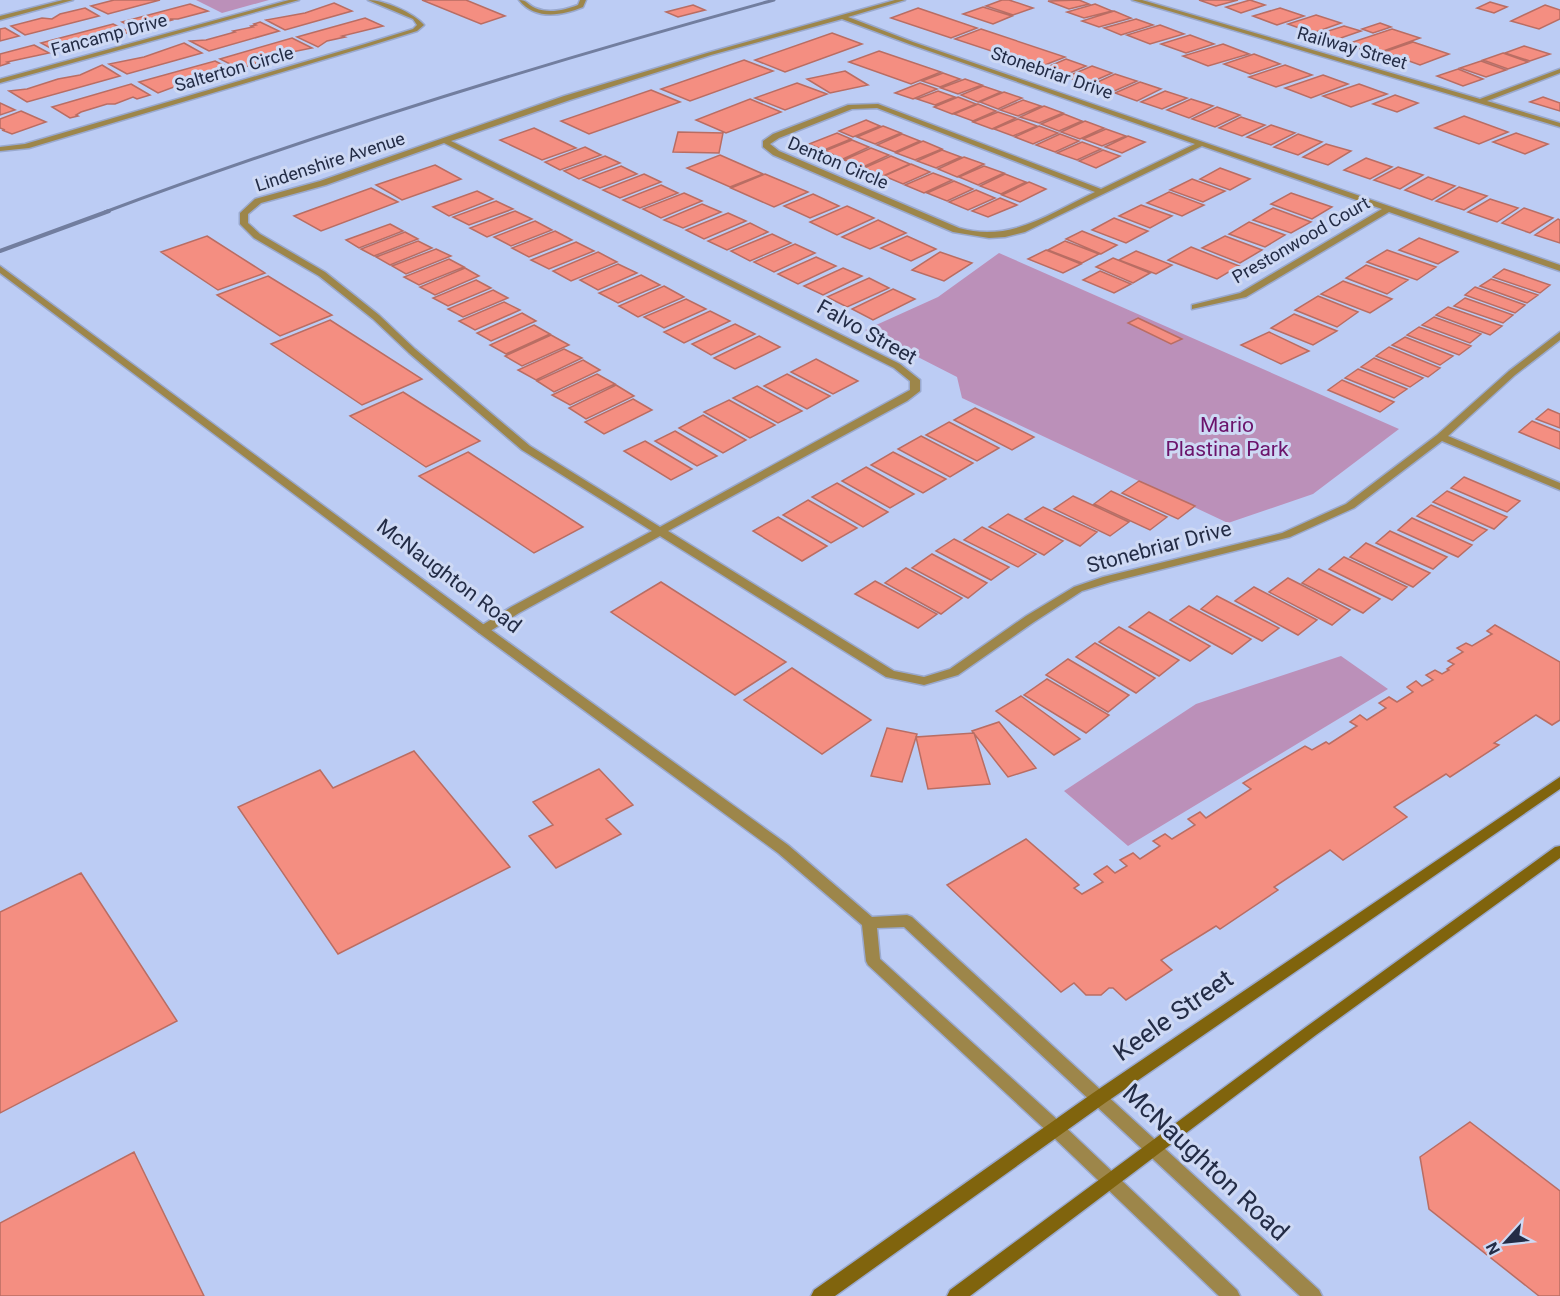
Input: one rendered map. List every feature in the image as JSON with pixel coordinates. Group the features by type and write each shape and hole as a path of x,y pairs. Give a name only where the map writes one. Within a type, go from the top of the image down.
{"main road":[{"name":"Keele Street","path":"820,1296 1099,1098 1454,852 1560,782"},
{"path":"956,1296 1311,1031 1560,851"}],"street":[{"path":"0,18 70,0"},
{"name":"Fancamp Drive","path":"0,81 296,0"},
{"name":"Salterton Circle","path":"0,149 26,146 368,45 415,30 421,25 415,18 371,0"},
{"path":"522,0 530,8 556,13 581,6 583,0"},
{"name":"Lindenshire Avenue","path":"661,532 526,448 412,351 376,317 322,274 257,236 244,224 244,213 258,201 323,183 578,94 840,16 902,0"},
{"name":"Railway Street","path":"1135,0 1560,125"},
{"path":"29,2 39,8"},
{"name":"Stonebriar Drive","path":"840,16 1560,268"},
{"path":"1481,101 1560,71"},
{"name":"Denton Circle","path":"1100,191 878,106 851,107 776,136 767,141 766,145 776,153 814,170 956,230 976,236 1009,235 1022,230 1201,144"},
{"name":"Falvo Street","path":"445,141 897,366 915,380 915,391 904,399 514,610 483,630"},
{"name":"Prestonwood Court","path":"1195,307 1243,295 1388,209"},
{"name":"McNaughton Road","path":"0,269 483,630 783,849 869,923 907,921 1313,1296"},
{"name":"Stonebriar Drive","path":"661,532 890,674 924,681 954,672 1078,589 1107,579 1286,535 1350,506 1441,437 1512,373 1560,335"},
{"path":"1441,437 1560,488"},
{"path":"869,923 873,961 1056,1129 1231,1296"}],"green space":[{"path":"196,0 269,0 222,13"},
{"name":"Mario Plastina Park","path":"999,253 1399,429 1313,494 1228,523 962,398 957,377 865,330 938,297"},
{"path":"1341,656 1388,689 1128,846 1064,791 1196,704"}],"building":[{"path":"114,0 160,0 108,14 91,6"},
{"path":"422,0 466,0 505,16 481,24"},
{"path":"1002,0 1033,8 1013,15 986,6"},
{"path":"1079,0 1089,4 1069,9 1048,1"},
{"path":"1199,0 1238,0 1216,6"},
{"path":"1250,0 1265,5 1241,13 1226,7"},
{"path":"1490,2 1507,7 1494,13 1477,8"},
{"path":"334,3 352,11 285,30 266,20 305,13"},
{"path":"190,4 208,11 170,19 172,20 137,30 122,22"},
{"path":"1095,4 1112,11 1084,18 1067,12"},
{"path":"693,5 705,10 678,17 666,12"},
{"path":"1545,5 1560,10 1560,19 1539,29 1511,21"},
{"path":"983,7 1012,16 993,24 963,14"},
{"path":"85,8 99,16 25,35 11,26 42,18 52,19 60,14"},
{"path":"918,8 977,28 951,38 891,18"},
{"path":"1280,8 1304,16 1277,25 1253,16"},
{"path":"1114,11 1131,18 1099,27 1082,21"},
{"path":"1316,15 1341,23 1313,33 1288,24"},
{"path":"365,18 383,26 342,36 345,37 327,41 318,47 297,37"},
{"path":"1136,19 1153,25 1121,35 1104,28"},
{"path":"260,22 279,31 209,51 190,41 206,40 253,27 251,26"},
{"path":"1380,23 1391,27 1373,33 1362,29"},
{"path":"113,24 130,32 100,40 96,38 83,45 56,51 41,43"},
{"path":"1160,25 1184,34 1150,44 1127,35"},
{"path":"1344,26 1361,31 1338,39 1322,33"},
{"path":"5,28 19,36 0,41 0,29"},
{"path":"981,29 1065,57 1040,67 955,39"},
{"path":"1392,29 1420,38 1375,54 1347,44"},
{"path":"832,33 862,44 785,72 755,60"},
{"path":"1190,35 1214,44 1186,53 1161,44"},
{"path":"292,38 312,48 277,55 240,69 220,59"},
{"path":"1413,42 1449,54 1420,65 1384,52"},
{"path":"184,43 202,53 127,74 109,64 144,57"},
{"path":"1223,44 1249,54 1208,66 1183,56"},
{"path":"34,45 49,53 7,62 9,63 0,66 0,54"},
{"path":"1524,46 1550,54 1530,61 1505,53"},
{"path":"879,51 941,72 911,84 849,62"},
{"path":"1503,53 1528,62 1508,69 1483,60"},
{"path":"1254,54 1280,64 1250,74 1224,64"},
{"path":"1066,59 1086,66 1063,76 1043,69"},
{"path":"744,60 773,71 690,101 661,89"},
{"path":"215,61 235,71 198,78 158,93 139,82"},
{"path":"1481,61 1506,70 1486,77 1460,68"},
{"path":"102,65 120,76 27,102 9,91 27,89 80,75"},
{"path":"1285,65 1312,75 1276,87 1249,77"},
{"path":"1092,66 1112,73 1087,84 1066,77"},
{"path":"1458,69 1483,79 1463,86 1437,76"},
{"path":"845,71 868,85 830,93 807,79"},
{"path":"943,73 960,79 940,87 922,81"},
{"path":"1115,74 1137,81 1112,92 1091,85"},
{"path":"1323,75 1348,84 1311,98 1285,88"},
{"path":"965,79 982,85 958,94 941,88"},
{"path":"1140,82 1161,89 1137,101 1115,93"},
{"path":"797,83 827,94 785,110 755,98"},
{"path":"920,83 937,89 913,99 895,93"},
{"path":"131,84 150,95 107,104 70,118 52,107"},
{"path":"1359,84 1387,94 1351,107 1323,96"},
{"path":"983,86 1001,92 978,102 961,95"},
{"path":"651,90 680,102 589,134 561,121"},
{"path":"938,91 955,97 935,105 917,99"},
{"path":"1165,91 1187,98 1162,109 1141,102"},
{"path":"1004,92 1022,98 998,109 980,102"},
{"path":"1395,95 1418,103 1397,112 1373,104"},
{"path":"958,97 976,104 952,114 934,107"},
{"path":"1543,97 1560,103 1560,111 1530,102"},
{"path":"750,99 781,112 726,133 696,120"},
{"path":"1191,99 1213,106 1189,118 1167,110"},
{"path":"1023,100 1041,106 1018,116 1000,110"},
{"path":"0,103 15,110 0,115"},
{"path":"978,104 996,111 973,121 954,114"},
{"path":"1044,106 1063,113 1039,123 1020,117"},
{"path":"1217,107 1240,115 1215,127 1192,119"},
{"path":"21,111 46,122 12,134 0,128 0,119"},
{"path":"998,112 1016,118 992,129 973,122"},
{"path":"1064,114 1082,121 1059,131 1041,124"},
{"path":"1464,116 1508,132 1479,144 1435,128"},
{"path":"1241,117 1265,125 1242,136 1219,128"},
{"path":"1018,119 1037,126 1013,136 994,129"},
{"path":"866,120 880,126 853,137 839,131"},
{"path":"1085,121 1104,128 1080,139 1061,132"},
{"path":"1271,125 1295,133 1271,145 1247,137"},
{"path":"883,126 901,133 875,144 857,137"},
{"path":"1039,126 1058,133 1033,144 1015,137"},
{"path":"534,128 576,148 542,160 500,140"},
{"path":"1106,129 1126,136 1102,146 1083,139"},
{"path":"678,132 723,133 719,153 673,152"},
{"path":"837,133 851,139 824,150 809,144"},
{"path":"1516,133 1548,144 1525,154 1493,142"},
{"path":"902,134 920,141 895,152 877,145"},
{"path":"1060,134 1079,141 1055,152 1036,145"},
{"path":"1298,134 1322,142 1298,155 1274,147"},
{"path":"1128,136 1145,142 1122,153 1105,147"},
{"path":"852,140 869,147 843,159 825,151"},
{"path":"923,141 942,149 915,160 896,153"},
{"path":"1082,142 1101,149 1077,160 1057,153"},
{"path":"1326,144 1351,151 1328,165 1303,157"},
{"path":"585,147 601,155 560,170 545,162"},
{"path":"871,148 889,155 863,167 844,160"},
{"path":"942,150 961,157 936,168 917,161"},
{"path":"1103,150 1120,156 1096,168 1079,161"},
{"path":"720,155 763,174 730,187 687,168"},
{"path":"605,156 620,163 579,179 564,171"},
{"path":"891,156 910,164 883,176 864,168"},
{"path":"964,157 984,164 957,177 938,169"},
{"path":"1366,158 1392,167 1370,179 1344,170"},
{"path":"911,164 930,172 903,184 884,176"},
{"path":"435,165 461,179 402,200 376,185"},
{"path":"621,166 637,174 600,188 583,180"},
{"path":"984,166 1004,173 978,185 959,177"},
{"path":"1398,167 1423,175 1400,189 1374,180"},
{"path":"1220,168 1250,179 1230,190 1200,179"},
{"path":"933,173 952,180 924,193 905,185"},
{"path":"644,174 661,182 620,198 603,190"},
{"path":"765,174 808,192 774,207 731,188"},
{"path":"1005,174 1026,182 1001,194 980,186"},
{"path":"1428,177 1455,186 1432,200 1405,190"},
{"path":"1192,179 1225,191 1203,202 1170,190"},
{"path":"954,181 973,189 947,201 927,193"},
{"path":"1029,182 1046,189 1020,202 1002,195"},
{"path":"661,185 678,193 640,208 623,200"},
{"path":"1459,187 1487,196 1464,210 1436,201"},
{"path":"371,188 398,202 321,231 294,216"},
{"path":"976,190 995,198 968,210 949,202"},
{"path":"477,191 493,199 449,216 433,207"},
{"path":"1169,192 1204,205 1182,216 1147,203"},
{"path":"684,193 702,201 661,218 643,209"},
{"path":"1291,193 1332,207 1312,219 1271,204"},
{"path":"813,194 839,206 810,218 784,206"},
{"path":"1000,198 1017,205 988,217 972,211"},
{"path":"1490,199 1518,208 1497,222 1468,212"},
{"path":"496,201 513,209 469,225 453,217"},
{"path":"702,204 721,212 683,228 664,220"},
{"path":"1141,205 1172,216 1150,228 1119,216"},
{"path":"847,206 874,218 837,235 810,222"},
{"path":"1273,208 1311,222 1291,233 1253,220"},
{"path":"1524,208 1553,218 1530,233 1502,223"},
{"path":"515,211 532,219 487,237 470,228"},
{"path":"728,213 746,221 704,239 686,230"},
{"path":"1114,218 1148,231 1126,243 1092,230"},
{"path":"1558,219 1560,220 1560,243 1535,235"},
{"path":"878,220 906,233 870,249 842,237"},
{"path":"535,221 552,230 511,246 494,237"},
{"path":"1249,222 1285,235 1265,247 1229,234"},
{"path":"750,223 768,232 727,250 708,241"},
{"path":"390,224 403,231 359,248 346,240"},
{"path":"555,231 572,240 529,257 512,248"},
{"path":"1082,231 1117,245 1101,254 1066,239"},
{"path":"405,232 418,239 374,256 361,249"},
{"path":"772,234 791,243 750,261 731,251"},
{"path":"207,236 265,273 218,290 161,252"},
{"path":"907,236 936,249 911,261 881,248"},
{"path":"1225,236 1262,250 1240,263 1202,248"},
{"path":"1419,238 1458,252 1438,264 1399,250"},
{"path":"418,241 432,248 390,265 376,257"},
{"path":"1065,241 1099,254 1082,263 1048,250"},
{"path":"576,242 594,251 549,269 531,260"},
{"path":"795,244 815,253 774,272 754,262"},
{"path":"1191,247 1239,266 1217,279 1168,260"},
{"path":"436,249 451,256 406,274 392,266"},
{"path":"1046,250 1081,264 1063,273 1028,259"},
{"path":"1387,250 1436,267 1417,280 1367,262"},
{"path":"1136,251 1172,265 1156,274 1119,260"},
{"path":"598,252 617,262 571,281 553,271"},
{"path":"940,252 972,263 944,281 912,270"},
{"path":"816,257 836,266 798,284 778,274"},
{"path":"1113,258 1150,273 1133,283 1096,267"},
{"path":"449,259 464,267 419,285 404,277"},
{"path":"618,264 637,273 598,290 580,280"},
{"path":"1366,265 1408,280 1387,294 1346,278"},
{"path":"465,268 479,276 435,295 420,287"},
{"path":"843,268 862,276 823,295 804,286"},
{"path":"1504,269 1550,285 1540,293 1493,277"},
{"path":"1100,271 1131,284 1114,293 1083,280"},
{"path":"641,275 660,285 618,303 599,293"},
{"path":"268,276 332,315 280,336 217,295"},
{"path":"869,278 889,288 847,307 827,297"},
{"path":"1491,279 1538,295 1527,303 1480,286"},
{"path":"476,280 491,288 448,306 433,298"},
{"path":"1343,281 1392,299 1370,313 1321,294"},
{"path":"664,286 684,297 638,317 619,306"},
{"path":"1475,287 1525,305 1515,313 1465,295"},
{"path":"893,289 915,299 873,320 852,309"},
{"path":"493,290 508,298 463,317 448,309"},
{"path":"1318,296 1358,312 1337,327 1295,310"},
{"path":"1465,298 1513,315 1503,323 1454,306"},
{"path":"686,299 706,309 664,328 644,317"},
{"path":"504,302 520,310 475,330 459,321"},
{"path":"1448,307 1502,326 1490,335 1436,315"},
{"path":"710,311 730,321 684,343 664,332"},
{"path":"522,313 536,321 491,341 477,333"},
{"path":"1294,314 1337,331 1313,345 1271,328"},
{"path":"1434,317 1481,334 1470,343 1422,325"},
{"path":"1138,318 1182,339 1171,344 1128,323"},
{"path":"330,320 422,379 362,405 271,344"},
{"path":"735,324 755,334 711,355 692,344"},
{"path":"534,325 550,334 506,354 490,345"},
{"path":"1419,327 1471,346 1459,355 1407,335"},
{"path":"1269,332 1309,351 1281,364 1241,345"},
{"path":"551,335 569,345 522,366 505,356"},
{"path":"759,336 780,347 735,369 714,358"},
{"path":"1405,337 1453,356 1440,365 1392,345"},
{"path":"1389,347 1440,368 1428,377 1376,356"},
{"path":"564,349 582,358 536,380 518,370"},
{"path":"1374,358 1423,378 1410,387 1361,367"},
{"path":"816,359 858,381 833,394 791,372"},
{"path":"583,360 600,370 554,392 537,381"},
{"path":"1358,369 1407,389 1394,398 1345,378"},
{"path":"597,374 615,384 570,405 552,395"},
{"path":"787,374 830,396 807,409 764,386"},
{"path":"1342,380 1394,402 1380,412 1328,390"},
{"path":"616,385 634,396 586,419 569,408"},
{"path":"757,386 802,411 778,423 733,398"},
{"path":"403,392 480,441 426,467 350,416"},
{"path":"633,399 652,410 604,434 585,422"},
{"path":"729,400 775,425 750,438 704,412"},
{"path":"975,408 1034,437 1012,450 954,420"},
{"path":"1548,409 1560,414 1560,428 1536,419"},
{"path":"703,415 746,440 723,453 679,428"},
{"path":"1532,421 1560,432 1560,449 1519,432"},
{"path":"949,422 999,448 977,461 926,435"},
{"path":"675,431 717,456 697,466 655,441"},
{"path":"921,436 973,463 950,477 898,449"},
{"path":"645,441 692,469 671,480 624,451"},
{"path":"468,452 583,527 534,553 419,476"},
{"path":"893,452 946,479 923,493 871,465"},
{"path":"866,467 914,494 890,508 842,481"},
{"path":"1464,477 1520,501 1507,512 1451,488"},
{"path":"1139,481 1195,506 1178,519 1122,493"},
{"path":"837,483 888,512 863,527 812,497"},
{"path":"1111,491 1167,517 1150,530 1094,504"},
{"path":"1447,491 1507,517 1494,529 1433,502"},
{"path":"1073,496 1129,522 1110,536 1054,509"},
{"path":"808,500 857,528 831,543 783,515"},
{"path":"1431,505 1487,530 1473,541 1417,516"},
{"path":"1043,507 1097,532 1080,546 1025,519"},
{"path":"1008,514 1063,541 1044,555 989,527"},
{"path":"778,517 827,546 802,561 753,531"},
{"path":"1412,518 1472,545 1458,557 1398,530"},
{"path":"982,527 1036,554 1018,567 964,540"},
{"path":"1390,531 1447,557 1433,569 1376,543"},
{"path":"954,539 1009,567 991,580 936,551"},
{"path":"1366,543 1430,573 1413,587 1350,557"},
{"path":"932,554 987,583 968,598 912,568"},
{"path":"1344,557 1407,587 1392,600 1329,569"},
{"path":"906,568 962,598 941,614 885,583"},
{"path":"1319,569 1380,599 1363,613 1302,583"},
{"path":"1288,578 1350,610 1332,625 1269,592"},
{"path":"875,581 937,614 918,628 855,594"},
{"path":"661,582 786,662 735,695 611,612"},
{"path":"1254,587 1317,620 1298,635 1235,601"},
{"path":"1217,596 1279,628 1262,641 1201,609"},
{"path":"1189,606 1251,639 1232,654 1170,620"},
{"path":"1149,612 1210,646 1190,661 1129,627"},
{"path":"1495,625 1560,662 1560,720 1552,725 1536,715 1494,743 1499,745 1450,777 1446,774 1394,807 1407,817 1343,860 1330,850 1274,887 1278,890 1220,929 1216,926 1161,960 1172,970 1126,1000 1113,988 1109,988 1101,995 1086,995 1074,983 1061,992 947,885 1026,839 1079,885 1074,888 1082,894 1103,882 1094,874 1107,866 1115,873 1127,866 1120,860 1133,853 1140,859 1160,846 1153,841 1165,834 1172,839 1195,825 1188,819 1200,812 1206,818 1251,789 1243,783 1305,746 1312,750 1326,742 1329,744 1357,726 1350,722 1360,715 1367,720 1386,708 1379,703 1389,697 1397,702 1413,692 1407,687 1416,681 1422,686 1433,680 1426,675 1435,670 1442,674 1449,670 1447,669 1454,664 1448,661 1463,652 1457,648 1466,643 1472,646 1492,634 1487,631"},
{"path":"1119,627 1179,660 1159,676 1099,642"},
{"path":"1095,643 1155,678 1136,693 1076,657"},
{"path":"1068,659 1129,695 1108,712 1046,675"},
{"path":"792,668 871,720 822,754 744,700"},
{"path":"1047,679 1109,715 1086,733 1024,695"},
{"path":"1021,696 1080,739 1054,755 996,711"},
{"path":"999,722 1036,768 1008,777 972,731"},
{"path":"887,728 917,734 902,782 871,776"},
{"path":"974,733 990,784 928,789 916,737"},
{"path":"414,751 510,867 338,954 238,807 320,770 333,788"},
{"path":"599,769 633,805 606,819 621,834 556,868 529,836 553,825 533,802"},
{"path":"81,873 177,1021 0,1113 0,912"},
{"path":"1470,1122 1560,1191 1560,1296 1539,1296 1429,1209 1420,1157"},
{"path":"134,1152 204,1296 0,1296 0,1223"}],"railway":[{"path":"105,212 270,153 437,98 774,0"},
{"path":"0,251 109,211"}]}
